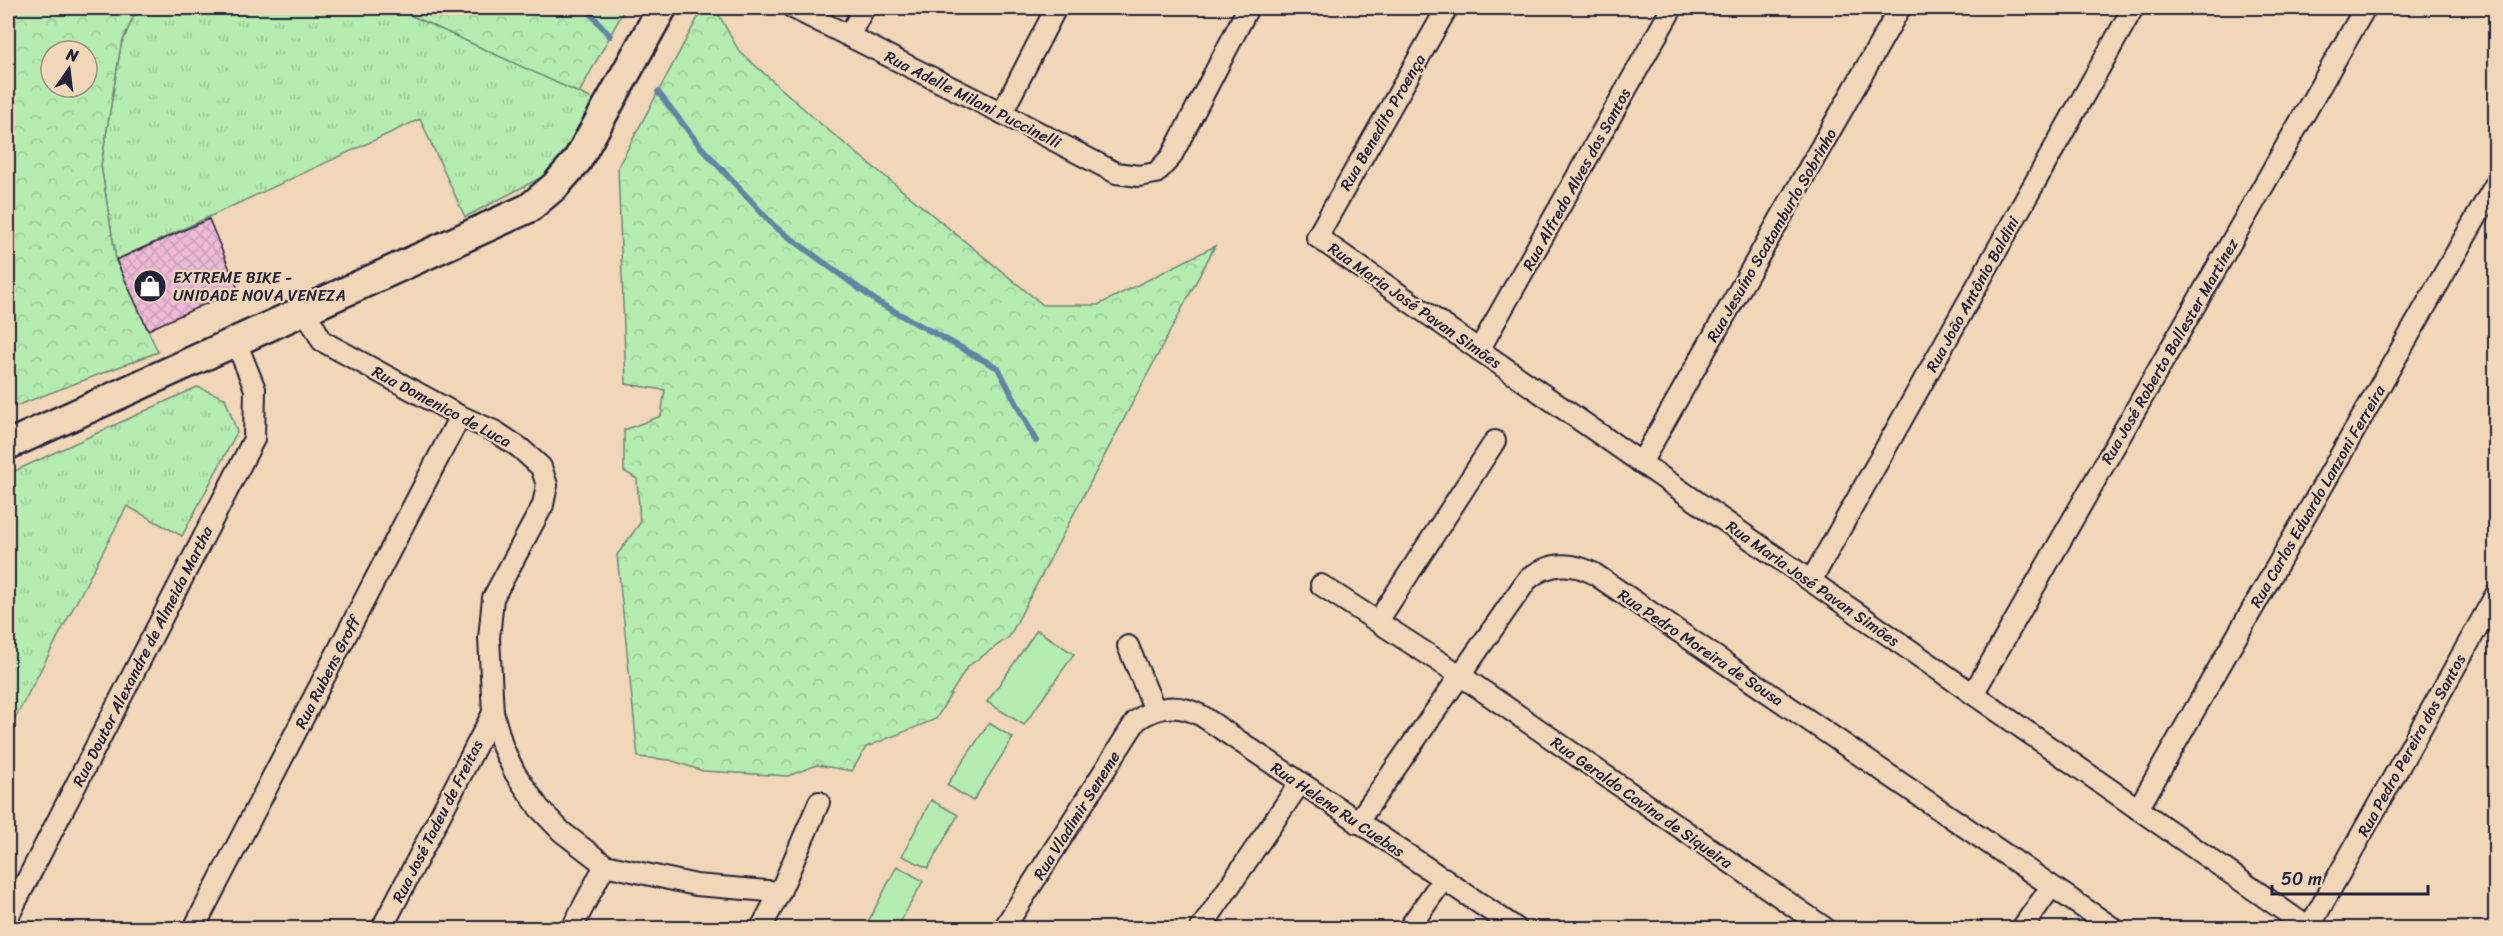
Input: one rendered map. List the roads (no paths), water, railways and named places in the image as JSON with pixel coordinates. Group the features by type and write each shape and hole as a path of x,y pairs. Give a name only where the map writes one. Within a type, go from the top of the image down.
{"main road":[{"path":"8,445 529,208 555,186 577,161 662,8"}],"street":[{"name":"Rua Adelle Milani Puccinelli","path":"793,8 1116,173 1138,176 1156,173 1171,157 1248,8"},
{"path":"849,36 864,8"},
{"path":"1002,113 1056,8"},
{"name":"Rua Benedito Proença","path":"1317,237 1448,8"},
{"name":"Rua Alfredo Alves dos Santos","path":"1479,350 1672,8"},
{"name":"Rua Jesuíno Scatamburlo Sobrinho","path":"1641,463 1900,8"},
{"name":"Rua João Antônio Baldini","path":"1811,581 2133,8"},
{"name":"Rua José Roberto Ballester Martinez","path":"1973,694 2365,8"},
{"name":"Rua Carlos Eduardo Lanzoni Ferreira","path":"2139,809 2496,183"},
{"name":"Rua Maria José Pavan Simões","path":"1317,237 2309,928"},
{"name":"Rua Domenico de Luca","path":"305,310 322,341 460,416 496,432 520,448 541,467 547,484 543,505 493,598 489,638 493,713 503,748 515,773 539,808 562,832 605,865 696,885 780,892"},
{"name":"Rua Doutor Alexandre de Almeida Martha","path":"8,916 254,439 255,389 236,342"},
{"name":"Rua Rubens Groff","path":"194,928 460,416"},
{"path":"1377,621 1495,441"},
{"name":"Rua Pedro Moreira de Sousa","path":"1357,823 1521,587 1534,574 1558,565 1584,569 2113,928"},
{"name":"Rua Geraldo Cavina de Siqueira","path":"1321,585 1460,675 1825,928"},
{"name":"Rua Pedro Pereira dos Santos","path":"2309,928 2496,594"},
{"path":"1128,646 1155,710"},
{"name":"Rua Helena Ru Cuebas","path":"1155,710 1177,707 1194,711 1516,928"},
{"name":"Rua Vladimir Seneme","path":"1004,928 1136,722 1155,710"},
{"name":"Rua José Tadeu de Freitas","path":"382,928 493,713"},
{"path":"1201,928 1300,783"},
{"path":"761,928 780,892 819,802"},
{"path":"572,928 605,865"},
{"path":"1409,928 1444,878"},
{"path":"2022,928 2051,887"}],"waterway":[{"path":"586,8 610,36"},
{"path":"658,92 700,146 774,226 879,303 998,368 1036,441"}],"place":[{"name":"EXTREME BIKE - UNIDADE NOVA VENEZA","path":"150,286"}]}
